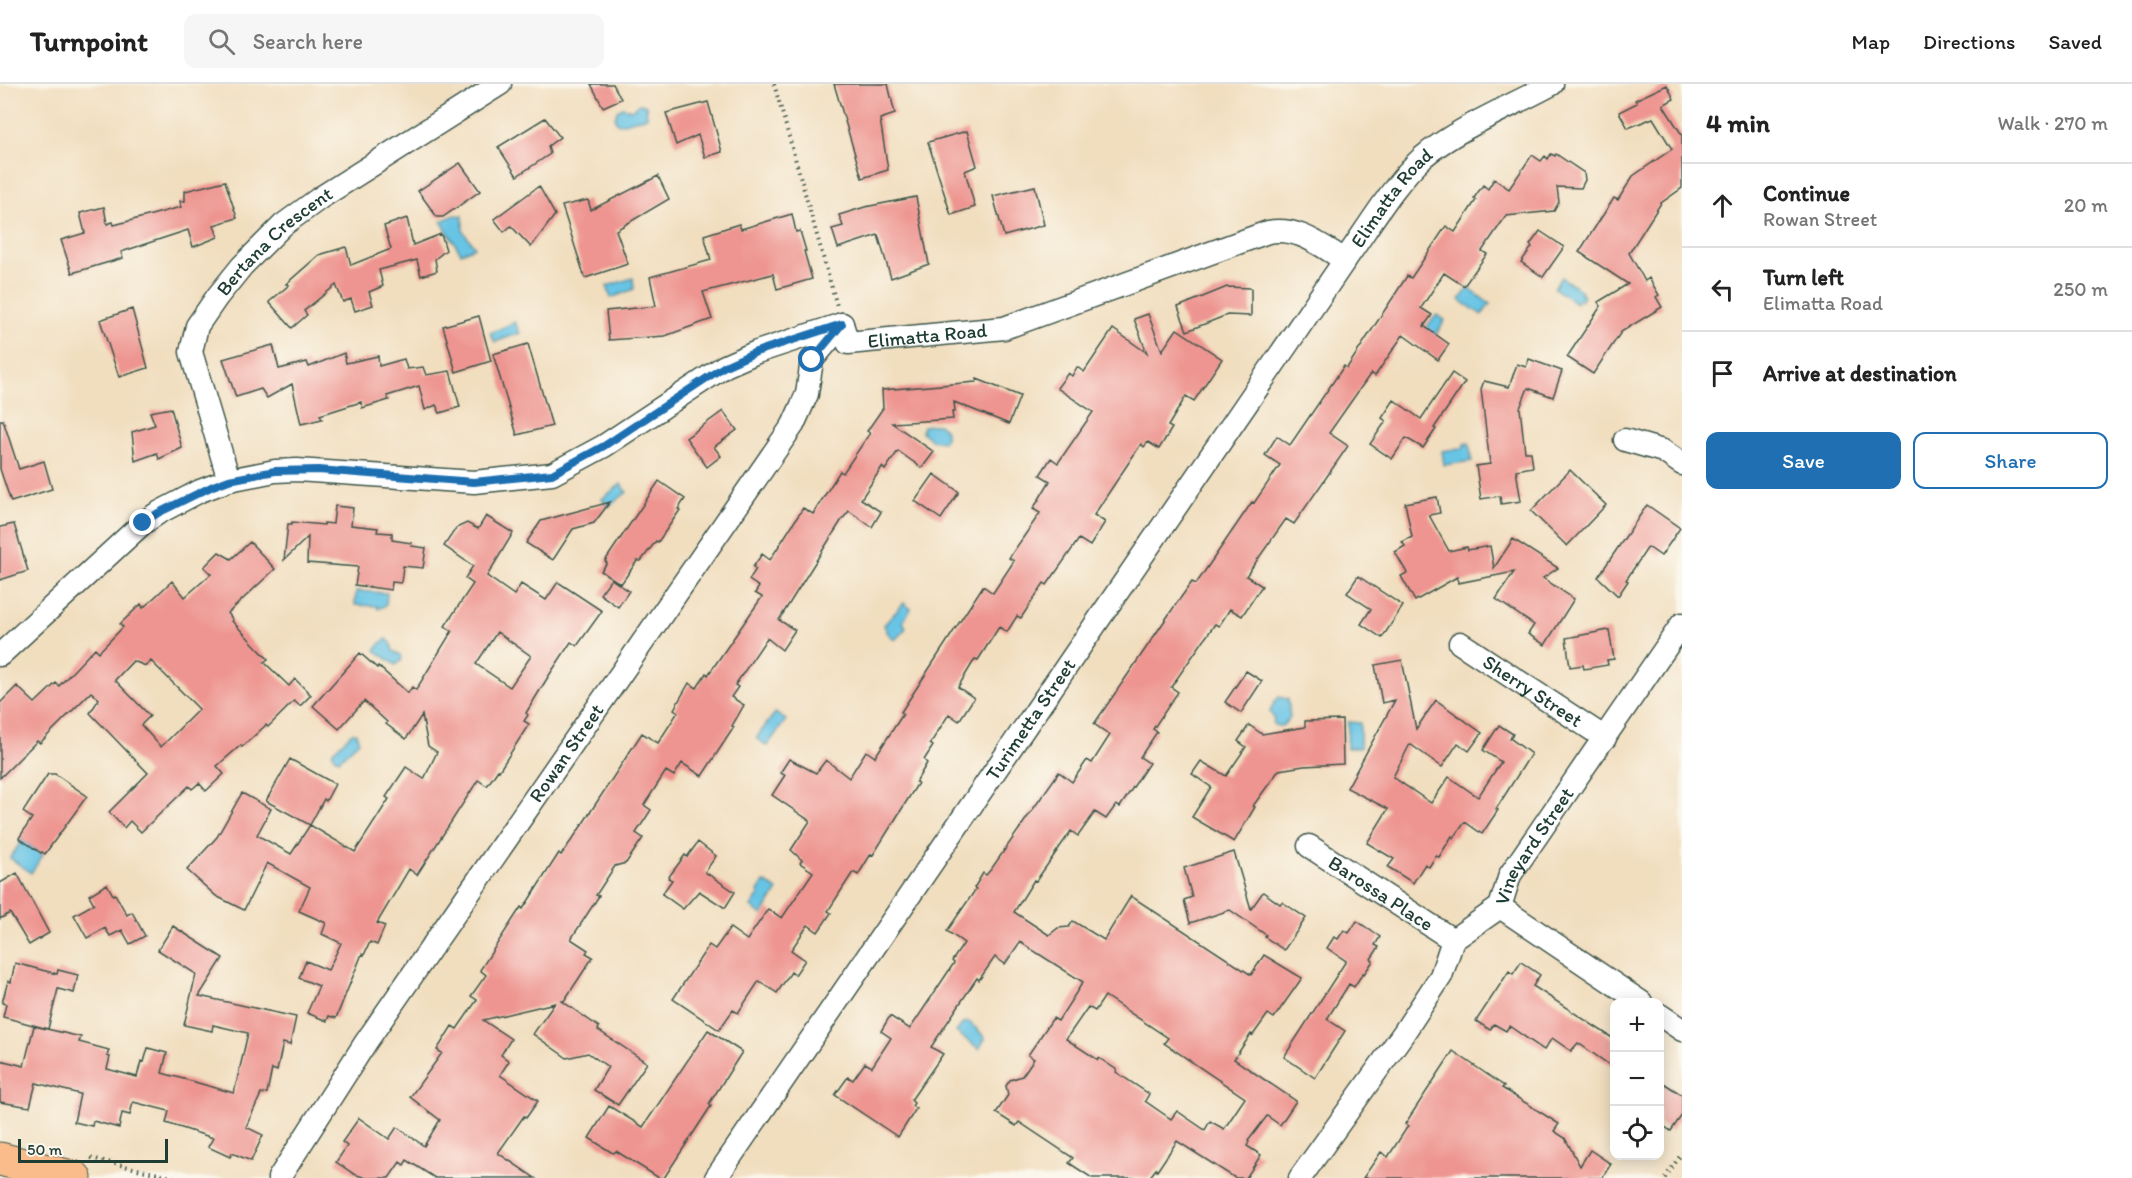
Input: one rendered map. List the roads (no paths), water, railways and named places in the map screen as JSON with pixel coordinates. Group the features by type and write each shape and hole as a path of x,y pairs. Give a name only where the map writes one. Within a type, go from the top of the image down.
{"highway":[{"path":"0,1159 75,1178"}],"street":[{"name":"Bertana Crescent","path":"229,480 191,352 193,338 204,315 242,266 283,225 320,198 500,84"},
{"name":"Elimatta Road","path":"0,655 143,523 200,491 229,480 275,471 297,470 474,482 552,474 604,446 718,370 756,352 842,324 848,343 1004,328 1280,230 1304,236 1345,260 1403,179 1423,158 1461,132 1552,84"},
{"name":"Turimetta Street","path":"716,1178 1345,260"},
{"name":"Rowan Street","path":"279,1178 366,1042 793,425 807,394 812,360 842,324"},
{"path":"1625,440 1663,451 1682,464"},
{"name":"Vineyard Street","path":"1453,940 1500,906 1510,875 1682,624"},
{"name":"Sherry Street","path":"1460,643 1605,738"},
{"name":"Barossa Place","path":"1309,846 1453,940"},
{"path":"1500,906 1635,998"},
{"path":"1300,1178 1403,1034 1441,976 1453,940"},
{"path":"1664,1018 1682,1030"}],"water":[{"path":"639,104 646,105 647,117 619,124 616,122 615,117 618,110 623,107 632,110"},
{"path":"455,215 463,216 463,231 475,247 461,253 441,221"},
{"path":"1561,277 1582,291 1581,294 1584,296 1581,301 1578,299 1576,303 1554,288"},
{"path":"633,278 634,289 611,298 607,286"},
{"path":"1468,288 1490,304 1482,315 1460,300"},
{"path":"1437,315 1445,320 1429,346 1425,328"},
{"path":"515,322 520,333 495,342 490,333"},
{"path":"939,424 946,431 943,442 931,440 922,432 923,426"},
{"path":"1469,443 1472,461 1444,465 1442,451 1464,448 1464,444"},
{"path":"621,484 627,492 608,507 602,499"},
{"path":"356,591 387,593 386,605 378,609 377,606 355,605"},
{"path":"904,603 911,609 903,621 906,628 895,640 884,625"},
{"path":"387,639 393,651 401,655 402,660 396,665 375,650"},
{"path":"1279,697 1288,699 1290,718 1282,726 1273,724 1274,718 1270,712"},
{"path":"775,713 786,720 767,746 756,738"},
{"path":"1348,722 1360,723 1360,748 1347,748"},
{"path":"352,733 356,733 359,741 339,760 335,758 332,752"},
{"path":"22,840 43,855 31,873 10,858"},
{"path":"764,882 778,890 762,915 751,907"},
{"path":"969,1022 984,1036 985,1039 979,1049 956,1032 963,1023"}]}
